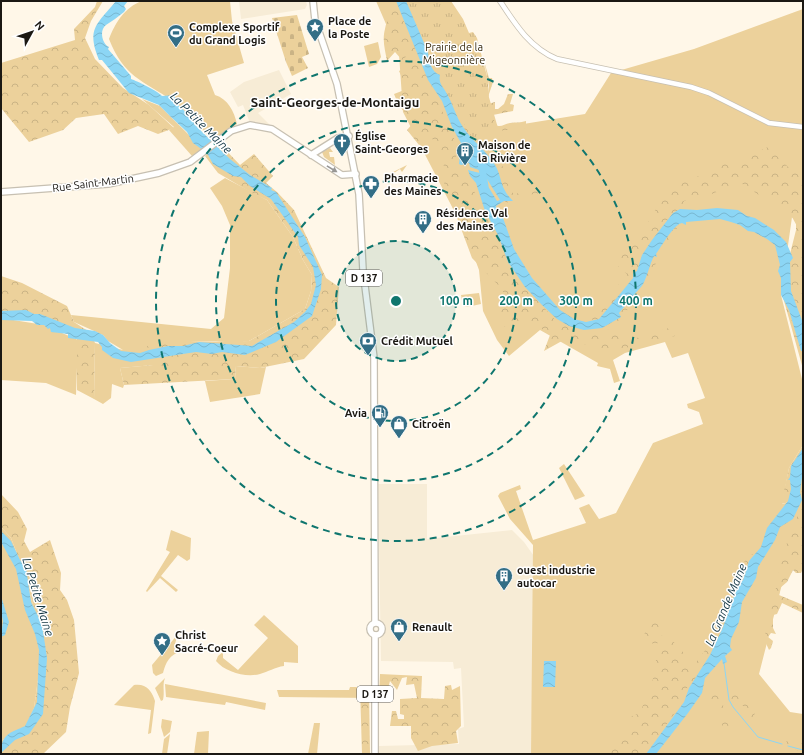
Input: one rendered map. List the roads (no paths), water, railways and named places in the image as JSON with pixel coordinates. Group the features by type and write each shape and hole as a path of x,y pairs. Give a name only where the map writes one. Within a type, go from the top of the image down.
{"main road":[{"name":"D 137","path":"313,1 315,20 337,84 356,174 361,215 363,270 374,358 375,622"},
{"name":"Rue Saint-Martin","path":"1,192 118,182 172,169 190,162 237,128 250,125 272,129 311,155"},
{"path":"348,136 332,142 311,155 342,175 356,174"},
{"path":"375,622 379,623 382,628 381,632 375,635 371,634 369,629 371,624 375,622"},
{"name":"D 137","path":"375,635 375,754"}],"street":[{"path":"500,1 524,34 549,56 582,65 641,76 700,90 769,123 803,127"}],"water":[{"path":"116,1 128,1 124,6 126,9 124,12 104,27 102,37 109,47 108,49 131,76 131,79 152,89 162,96 175,95 175,102 193,119 194,124 230,159 250,175 276,192 305,237 322,275 321,289 312,316 276,342 245,355 222,352 212,354 196,352 131,362 113,358 102,350 102,347 98,342 68,338 68,334 51,332 50,328 48,329 44,325 37,325 32,321 1,320 1,311 26,310 75,328 95,331 103,335 110,343 121,351 140,353 168,346 183,346 199,342 252,346 294,322 311,304 316,285 313,267 299,245 298,237 271,199 250,186 241,177 233,176 213,164 207,153 193,143 187,132 159,105 129,93 102,60 99,60 95,50 94,34 99,22"},
{"path":"396,1 406,1 428,52 431,66 437,74 440,75 441,83 456,115 471,137 492,160 505,191 513,201 504,201 496,206 497,212 502,215 514,249 532,278 560,310 574,319 586,322 599,319 633,278 633,273 637,271 642,255 652,240 673,213 680,209 697,210 717,208 738,210 747,216 755,218 774,230 786,242 793,258 790,262 791,291 803,323 803,351 801,351 789,310 781,295 781,278 778,271 780,265 775,245 754,232 748,231 740,225 720,219 686,222 686,225 682,223 675,227 656,254 657,257 654,256 643,285 619,313 621,317 602,328 584,330 569,326 557,319 525,287 508,262 498,235 485,211 476,183 470,176 468,170 480,173 497,201 500,200 482,171 470,167 469,163 459,164 461,143 452,127 442,101 428,80"},
{"path":"803,448 803,470 800,492 802,500 793,519 780,527 775,540 758,567 756,578 742,602 739,622 731,639 730,647 732,650 725,656 727,662 723,664 722,659 705,678 702,693 656,754 646,754 684,702 689,688 710,655 723,627 738,585 743,580 749,561 761,547 767,528 788,501 791,489 790,480 788,480 790,477 791,466"},
{"path":"1,531 11,541 20,560 26,568 31,602 42,624 47,658 43,714 29,734 15,740 1,753 1,747 7,735 25,726 37,702 39,650 35,634 25,610 16,569 1,542"},
{"path":"1,596 9,622 5,635 1,637 3,621 1,612"},
{"path":"544,661 556,661 555,687 543,687"}],"waterway":[{"name":"La Grande Maine","path":"481,163 485,186"},
{"path":"724,663 729,700 733,707 758,737 782,744"},
{"path":"788,746 803,750"}],"place":[{"name":"Place de la Poste","path":"315,42"},
{"name":"Complexe Sportif du Grand Logis","path":"176,48"},
{"name":"Église Saint-Georges","path":"342,157"},
{"name":"Maison de la Rivière","path":"465,166"},
{"name":"Pharmacie des Maines","path":"371,199"},
{"name":"Résidence Val des Maines","path":"423,234"},
{"name":"Crédit Mutuel","path":"368,356"},
{"name":"Avia","path":"380,428"},
{"name":"Citroën","path":"399,439"},
{"name":"ouest industrie autocar","path":"504,591"},
{"name":"Renault","path":"399,642"},
{"name":"Christ Sacré-Coeur","path":"162,656"}],"district":[{"name":"Saint-Georges-de-Montaigu","path":"335,102"}],"park label":[{"name":"Prairie de la Migeonnière","path":"454,53"}],"water label":[{"name":"La Petite Maine","path":"201,123"},
{"name":"La Petite Maine","path":"38,597"}]}
